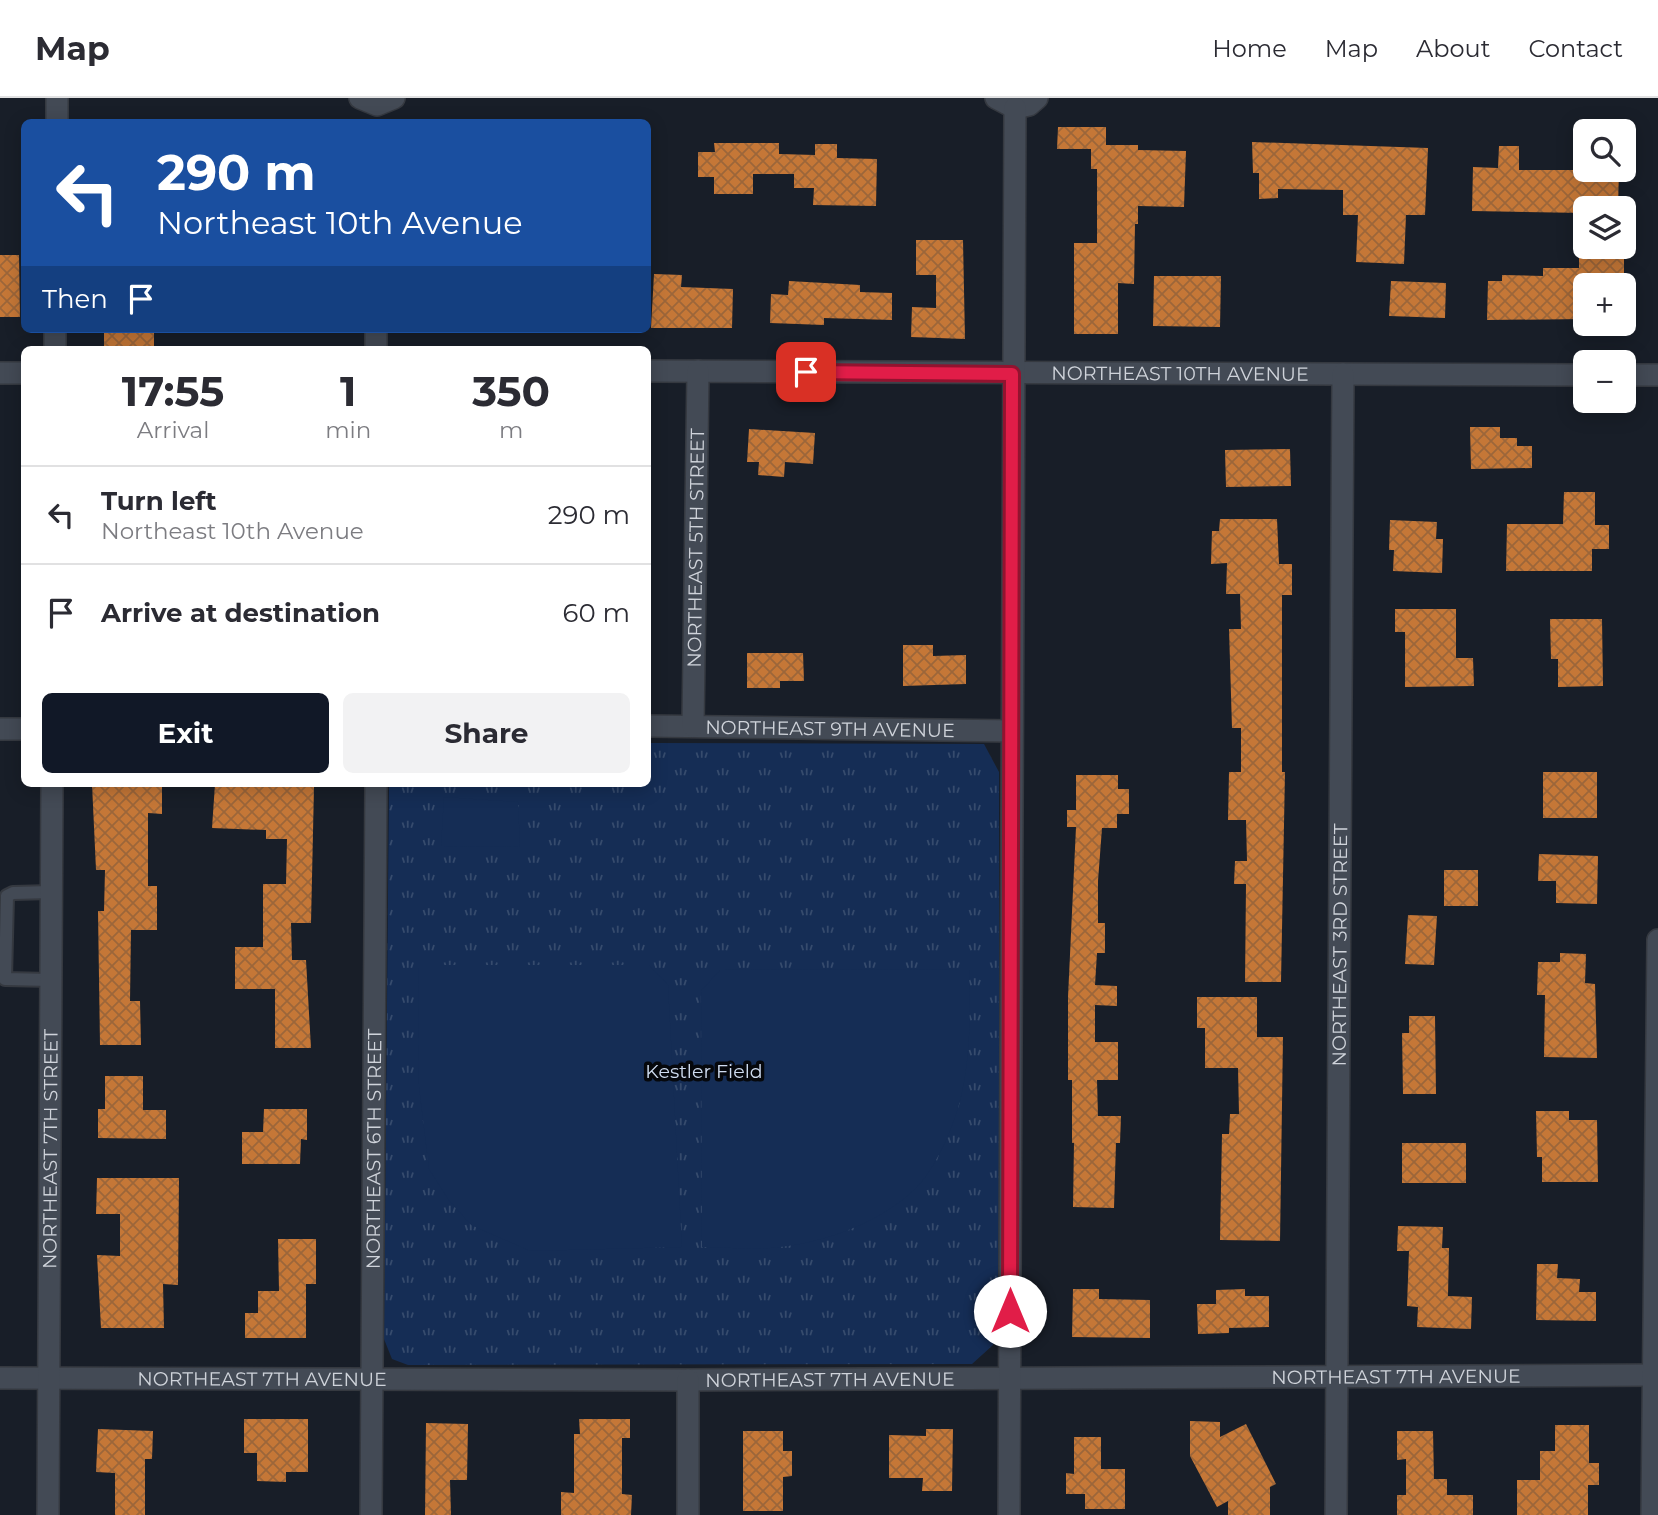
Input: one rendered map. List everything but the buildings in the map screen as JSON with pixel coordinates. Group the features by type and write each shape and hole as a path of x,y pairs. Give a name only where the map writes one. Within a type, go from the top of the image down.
{"street":[{"path":"57,98 57,119"},
{"path":"1009,1515 1012,374 1005,103 1029,105 1037,98"},
{"name":"NORTHEAST 10TH AVENUE","path":"651,371 1573,375"},
{"name":"NORTHEAST 5TH STREET","path":"693,726 698,371"},
{"path":"0,373 21,373"},
{"name":"NORTHEAST 3RD STREET","path":"1336,1515 1343,374"},
{"path":"1636,375 1658,375"},
{"name":"NORTHEAST 9TH AVENUE","path":"651,726 1012,732"},
{"path":"0,729 21,729"},
{"name":"NORTHEAST 7TH STREET","path":"48,1515 52,787"},
{"name":"NORTHEAST 6TH STREET","path":"371,1515 376,787"},
{"path":"1652,1515 1657,1375 1658,940"},
{"name":"NORTHEAST 7TH AVENUE","path":"0,1378 688,1380 1010,1376 1657,1375"},
{"path":"688,1380 688,1515"}],"lane":[{"path":"51,892 13,892 3,896 3,979 51,980"}],"green space":[{"name":"Kestler Field","path":"651,743 984,744 999,772 999,1311 993,1345 972,1364 408,1365 392,1359 384,1339 389,787 651,787"},
{"path":"444,797 518,802 520,847 441,846"},
{"path":"418,965 649,965 668,985 682,1247 530,1251 471,1225 448,1199 429,1169 419,1087"},
{"path":"969,969 968,1046 959,1104 937,1158 913,1191 882,1214 828,1237 771,1248 702,1247 701,991 720,970"}],"route":[{"path":"806,372 1012,374 1010,1311"}]}
